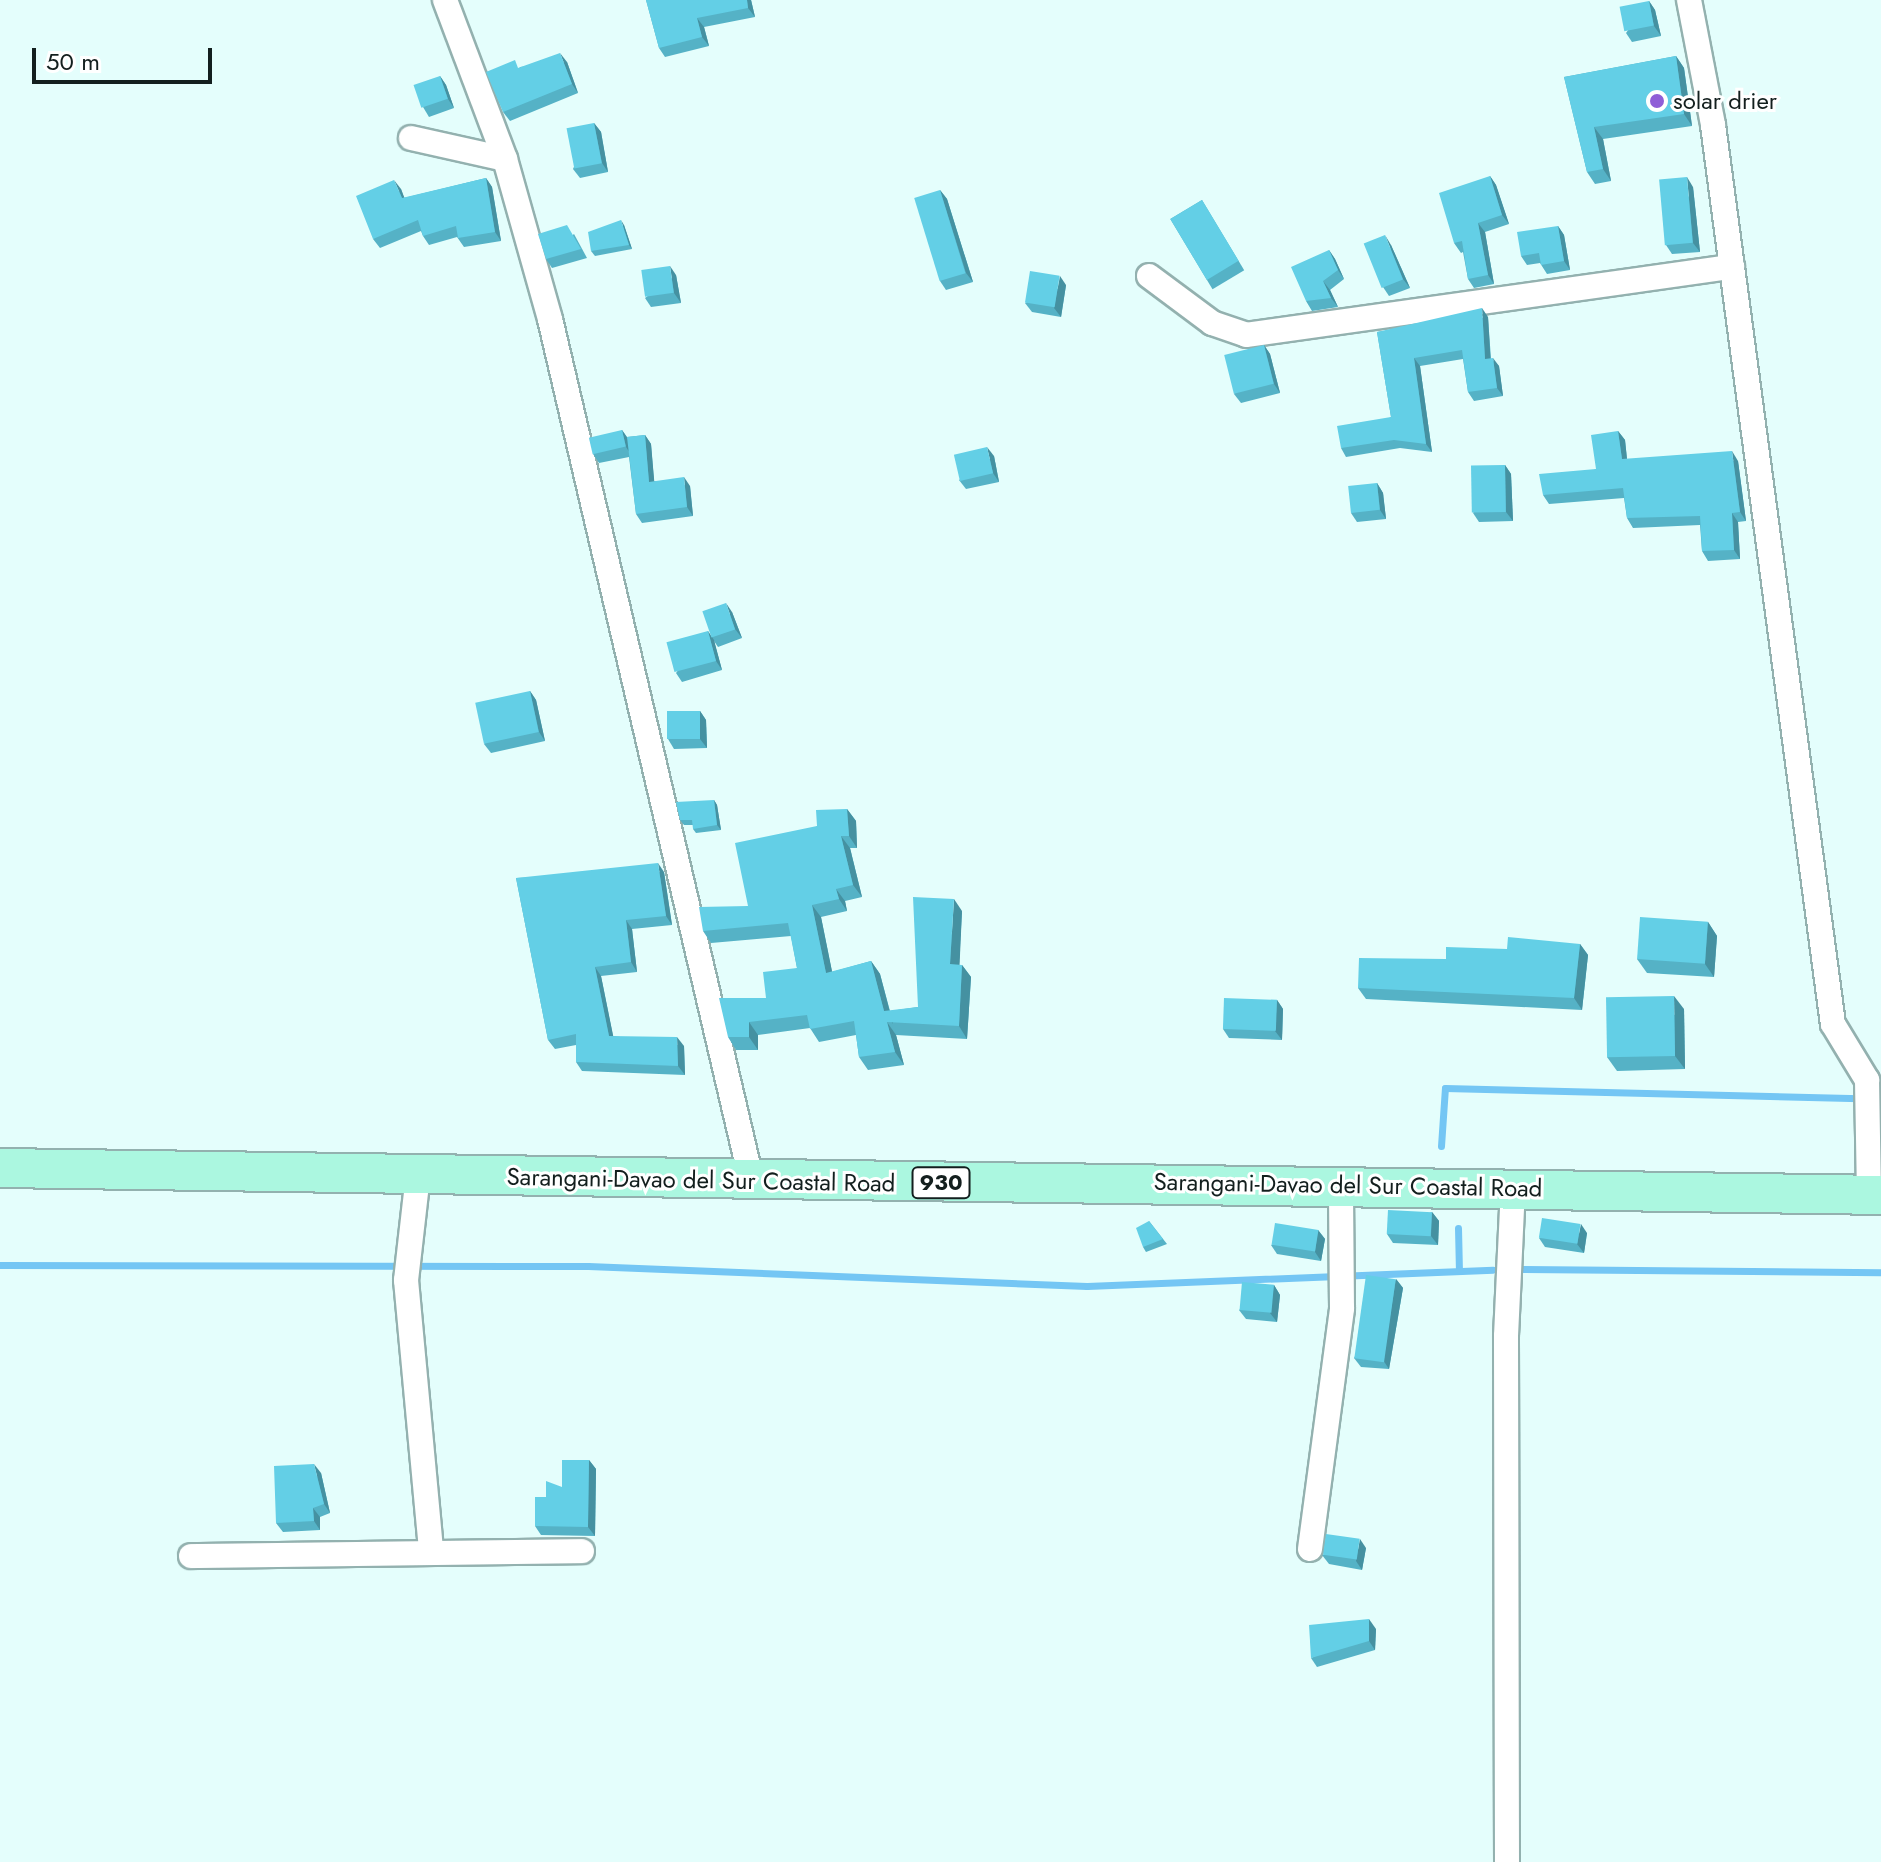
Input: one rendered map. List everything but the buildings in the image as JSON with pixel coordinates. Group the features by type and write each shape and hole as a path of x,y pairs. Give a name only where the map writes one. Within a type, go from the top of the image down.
{"main road":[{"name":"Sarangani-Davao del Sur Coastal Road","path":"0,1168 752,1183 1341,1183 1875,1195"}],"street":[{"path":"445,0 505,159 550,319 752,1183"},
{"path":"1689,0 1732,267 1833,1024 1867,1080 1875,1195"},
{"path":"411,138 505,159"},
{"path":"1149,276 1212,323 1246,335 1732,267"},
{"path":"418,1175 406,1280 431,1549"},
{"path":"1310,1549 1342,1308 1341,1183"},
{"path":"1507,1862 1506,1336 1513,1187"},
{"path":"191,1556 431,1549 582,1551"}],"waterway":[{"path":"1441,1146 1445,1088 1881,1099"},
{"path":"1458,1228 1459,1271"},
{"path":"0,1265 588,1266 1087,1286 1493,1270"},
{"path":"1516,1269 1881,1272"}],"place":[{"name":"solar drier","path":"1657,101"}]}
